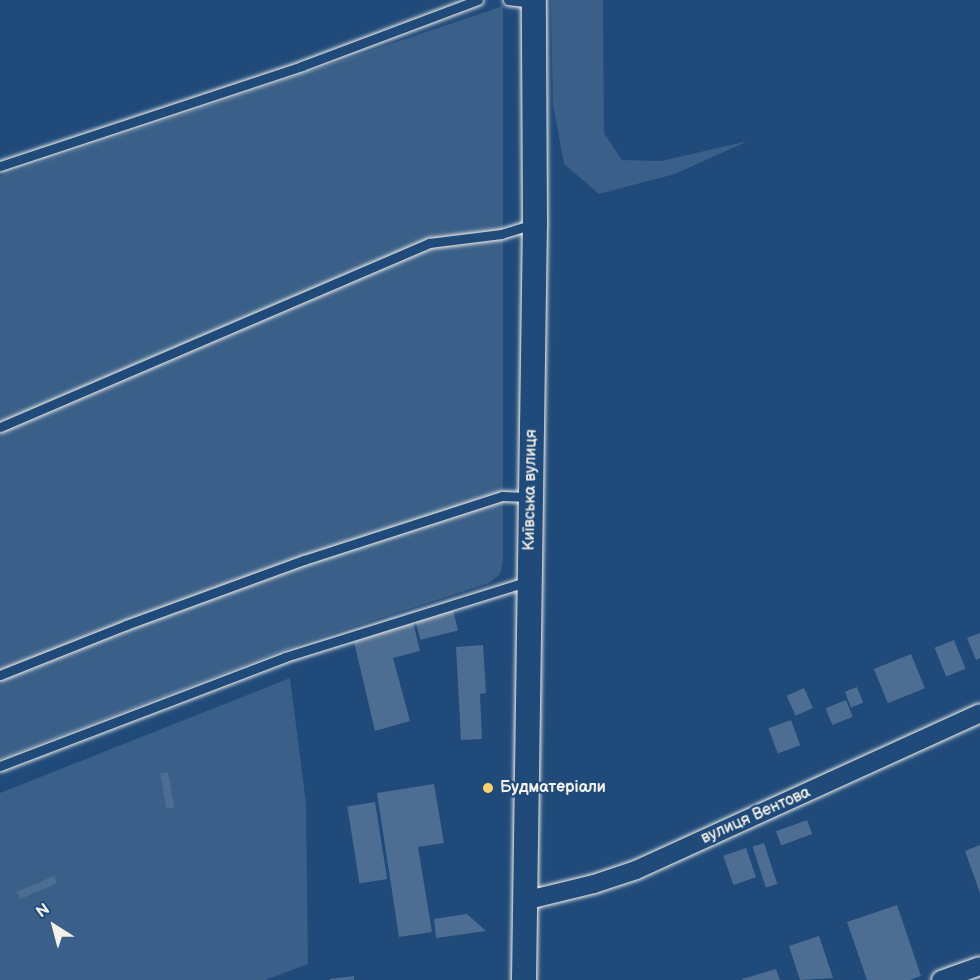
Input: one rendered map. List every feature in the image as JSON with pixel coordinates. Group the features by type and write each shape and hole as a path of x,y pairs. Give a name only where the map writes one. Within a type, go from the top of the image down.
{"main road":[{"name":"Київська вулиця","path":"524,980 536,223 534,2"}],"street":[{"name":"вулиця Вентова","path":"525,901 594,884 636,870 980,713"},
{"path":"941,980 980,966"}],"lane":[{"path":"0,166 302,66 478,0"},
{"path":"508,0 534,2"},
{"path":"0,427 429,243 501,234 536,223"},
{"path":"0,675 126,625 304,560 502,496 531,498"},
{"path":"0,766 285,657 529,581"}],"shaded area":[{"path":"551,0 603,0 604,133 622,160 661,161 748,141 675,174 599,194 564,164 553,104"},
{"path":"503,6 503,562 500,574 489,583 300,644 0,759 0,176"},
{"path":"290,678 306,803 308,964 265,980 0,980 0,793"}],"building":[{"path":"453,610 458,630 420,640 415,619"},
{"path":"413,622 420,651 393,658 410,721 375,731 354,642"},
{"path":"980,633 980,658 976,660 967,638"},
{"path":"954,640 966,669 946,677 935,648"},
{"path":"483,645 486,693 480,694 482,739 461,740 456,647"},
{"path":"911,654 925,688 888,703 874,669"},
{"path":"857,687 863,703 851,708 845,692"},
{"path":"804,688 813,708 796,716 787,696"},
{"path":"846,700 853,717 832,725 826,708"},
{"path":"791,720 800,745 778,754 768,728"},
{"path":"168,772 174,807 166,809 160,773"},
{"path":"434,784 444,843 418,847 432,932 399,937 377,793"},
{"path":"375,802 387,879 360,883 347,806"},
{"path":"807,820 812,834 781,845 776,831"},
{"path":"764,843 777,884 766,888 753,847"},
{"path":"980,845 980,893 965,851"},
{"path":"746,848 756,877 733,885 723,856"},
{"path":"54,876 57,883 20,899 17,892"},
{"path":"897,905 921,976 910,980 867,980 847,922"},
{"path":"467,914 486,931 436,938 434,919"},
{"path":"819,936 833,978 800,980 789,946"},
{"path":"776,969 780,980 742,980 742,979"},
{"path":"354,976 354,980 330,980 330,979"}],"place":[{"name":"Будматеріали","path":"488,788"}]}
